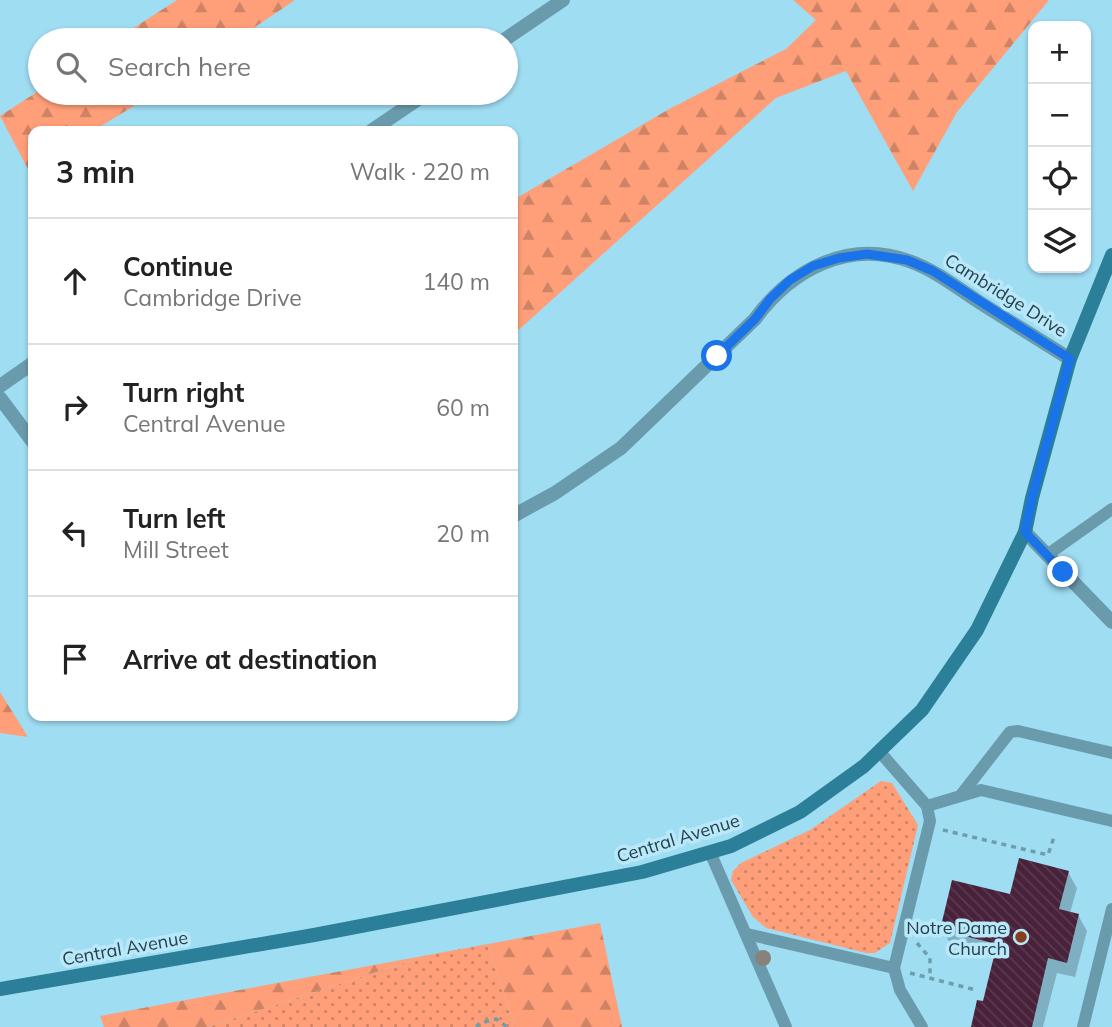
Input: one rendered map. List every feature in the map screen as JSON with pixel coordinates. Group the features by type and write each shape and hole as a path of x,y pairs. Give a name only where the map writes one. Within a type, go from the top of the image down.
{"main road":[{"name":"Central Avenue","path":"0,989 314,935 642,872 731,846 800,812 864,765 922,710 977,630 1025,532 1070,359 1112,255"}],"street":[{"path":"518,31 563,0"},
{"path":"378,126 410,105"},
{"name":"Cambridge Drive","path":"518,513 555,493 621,449 755,319 770,299 790,280 813,266 839,258 880,255 907,260 933,271 1070,359"},
{"path":"0,386 28,366"},
{"path":"0,398 28,435"},
{"path":"1025,532 1112,622"}],"lane":[{"path":"1047,555 1112,509"},
{"path":"961,795 1010,732 1018,731 1112,753"},
{"path":"879,751 927,806 930,821 894,968 900,990 922,1027"},
{"path":"927,806 981,790 1112,821"},
{"path":"710,852 786,1027"},
{"path":"1083,1027 1112,909"},
{"path":"747,934 894,968"}],"path":[{"path":"940,841 943,829 1048,855 1054,837"},
{"path":"913,951 915,941 930,958 930,978"},
{"path":"894,968 976,990"},
{"path":"476,1027 480,1023 496,1019 508,1027"}],"green space":[{"path":"177,0 295,0 254,28 134,28"},
{"path":"793,0 1049,0 1032,21 1028,21 1028,26 957,112 913,191 846,71 776,98 518,330 518,197 671,108 786,49 816,20"},
{"path":"28,98 28,105 135,105 101,126 28,126 28,169 0,116"},
{"path":"0,692 28,737 0,733"},
{"path":"881,781 892,783 918,825 890,943 875,953 866,953 766,928 753,917 731,880 733,871 741,863 810,830"},
{"path":"600,923 622,1027 515,1027 488,944"},
{"path":"488,944 515,1027 208,1027 428,955"},
{"path":"428,955 208,1027 104,1027 100,1016"}],"building":[{"name":"Notre Dame Church","path":"1019,858 1069,871 1059,909 1079,914 1067,963 1048,958 1032,1027 971,1027 977,1000 983,1001 997,944 940,930 952,880 1010,894"}],"place":[{"name":"Notre Dame Church","path":"1021,937"}],"route":[{"path":"717,356 790,280 813,266 839,258 867,254 907,260 933,271 1070,359 1025,532 1063,572"}]}
